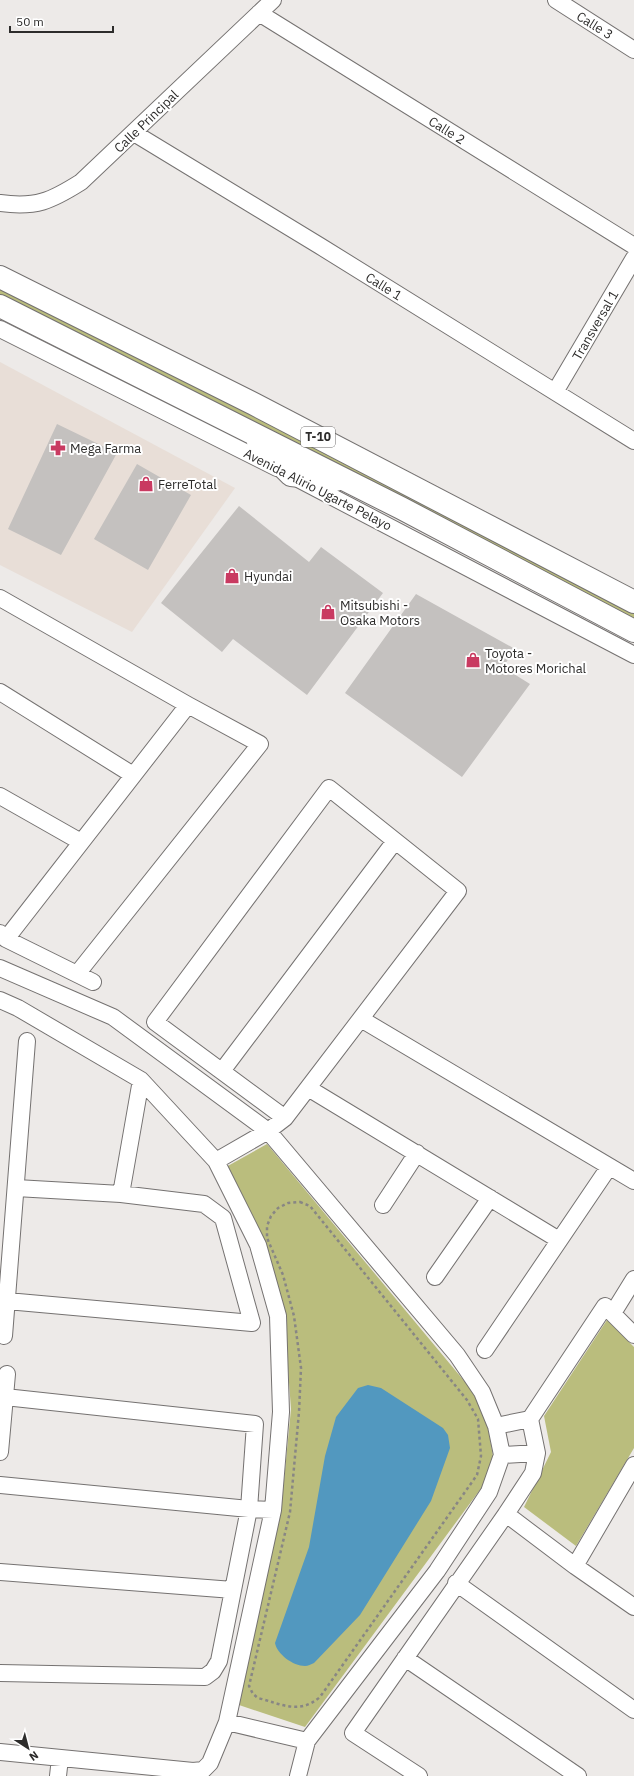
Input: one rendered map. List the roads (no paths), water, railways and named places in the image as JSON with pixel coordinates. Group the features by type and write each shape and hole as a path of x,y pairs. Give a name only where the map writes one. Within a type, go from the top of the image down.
{"highway":[{"name":"T-10","path":"0,277 268,412 634,602"},
{"name":"Avenida Alirio Ugarte Pelayo","path":"0,306 243,427 634,631"},
{"path":"243,427 291,475 349,482"}],"street":[{"name":"Calle Principal","path":"0,203 31,205 63,193 81,182 273,0"},
{"name":"Calle 3","path":"556,0 634,50"},
{"name":"Calle 2","path":"259,13 634,246"},
{"name":"Calle 1","path":"134,133 634,441"},
{"name":"Transversal 1","path":"555,392 634,258"},
{"name":"Avenida Alirio Ugarte Pelayo","path":"0,329 291,475 634,655"},
{"path":"0,598 188,705 260,744 77,974"},
{"path":"0,692 133,775"},
{"path":"94,982 3,936 81,842 188,705"},
{"path":"216,1161 268,1131 285,1118 458,891 330,788 155,1022 285,1118"},
{"path":"0,796 81,842"},
{"path":"222,1071 395,841"},
{"path":"0,968 113,1017 268,1131 457,1355 482,1392 496,1426 502,1455 489,1492 437,1571 307,1741 298,1776"},
{"path":"0,1000 18,1008 141,1080 216,1161 258,1246 278,1316 281,1412 272,1510 227,1722 210,1763 202,1770 140,1771 60,1758 0,1752"},
{"path":"361,1019 634,1181"},
{"path":"4,1336 27,1041"},
{"path":"122,1194 141,1080"},
{"path":"308,1088 560,1240"},
{"path":"383,1205 417,1153"},
{"path":"485,1350 609,1167"},
{"path":"7,1301 252,1323 223,1218 204,1204 122,1194 16,1188"},
{"path":"435,1277 490,1198"},
{"path":"613,1313 634,1279"},
{"path":"496,1426 530,1419 605,1306 634,1335"},
{"path":"0,1452 7,1374"},
{"path":"0,1673 205,1677 213,1671 219,1661 249,1509 255,1424 5,1397"},
{"path":"419,1776 354,1733 534,1473 537,1453 530,1419"},
{"path":"502,1455 537,1453"},
{"path":"576,1566 634,1465"},
{"path":"0,1485 272,1510"},
{"path":"506,1514 634,1607"},
{"path":"0,1572 233,1590"},
{"path":"456,1584 634,1710"},
{"path":"405,1658 578,1776"},
{"path":"227,1722 307,1741"},
{"path":"58,1776 60,1758"}],"water":[{"path":"368,1385 381,1388 443,1428 448,1435 450,1448 431,1501 360,1615 314,1663 306,1666 296,1664 286,1659 282,1655 275,1643 309,1547 325,1456 336,1417 358,1388"}],"place":[{"name":"Mega Farma","path":"58,448"},
{"name":"FerreTotal","path":"146,484"},
{"name":"Hyundai","path":"232,576"},
{"name":"Mitsubishi - Osaka Motors","path":"328,612"},
{"name":"Toyota - Motores Morichal","path":"473,660"}]}
